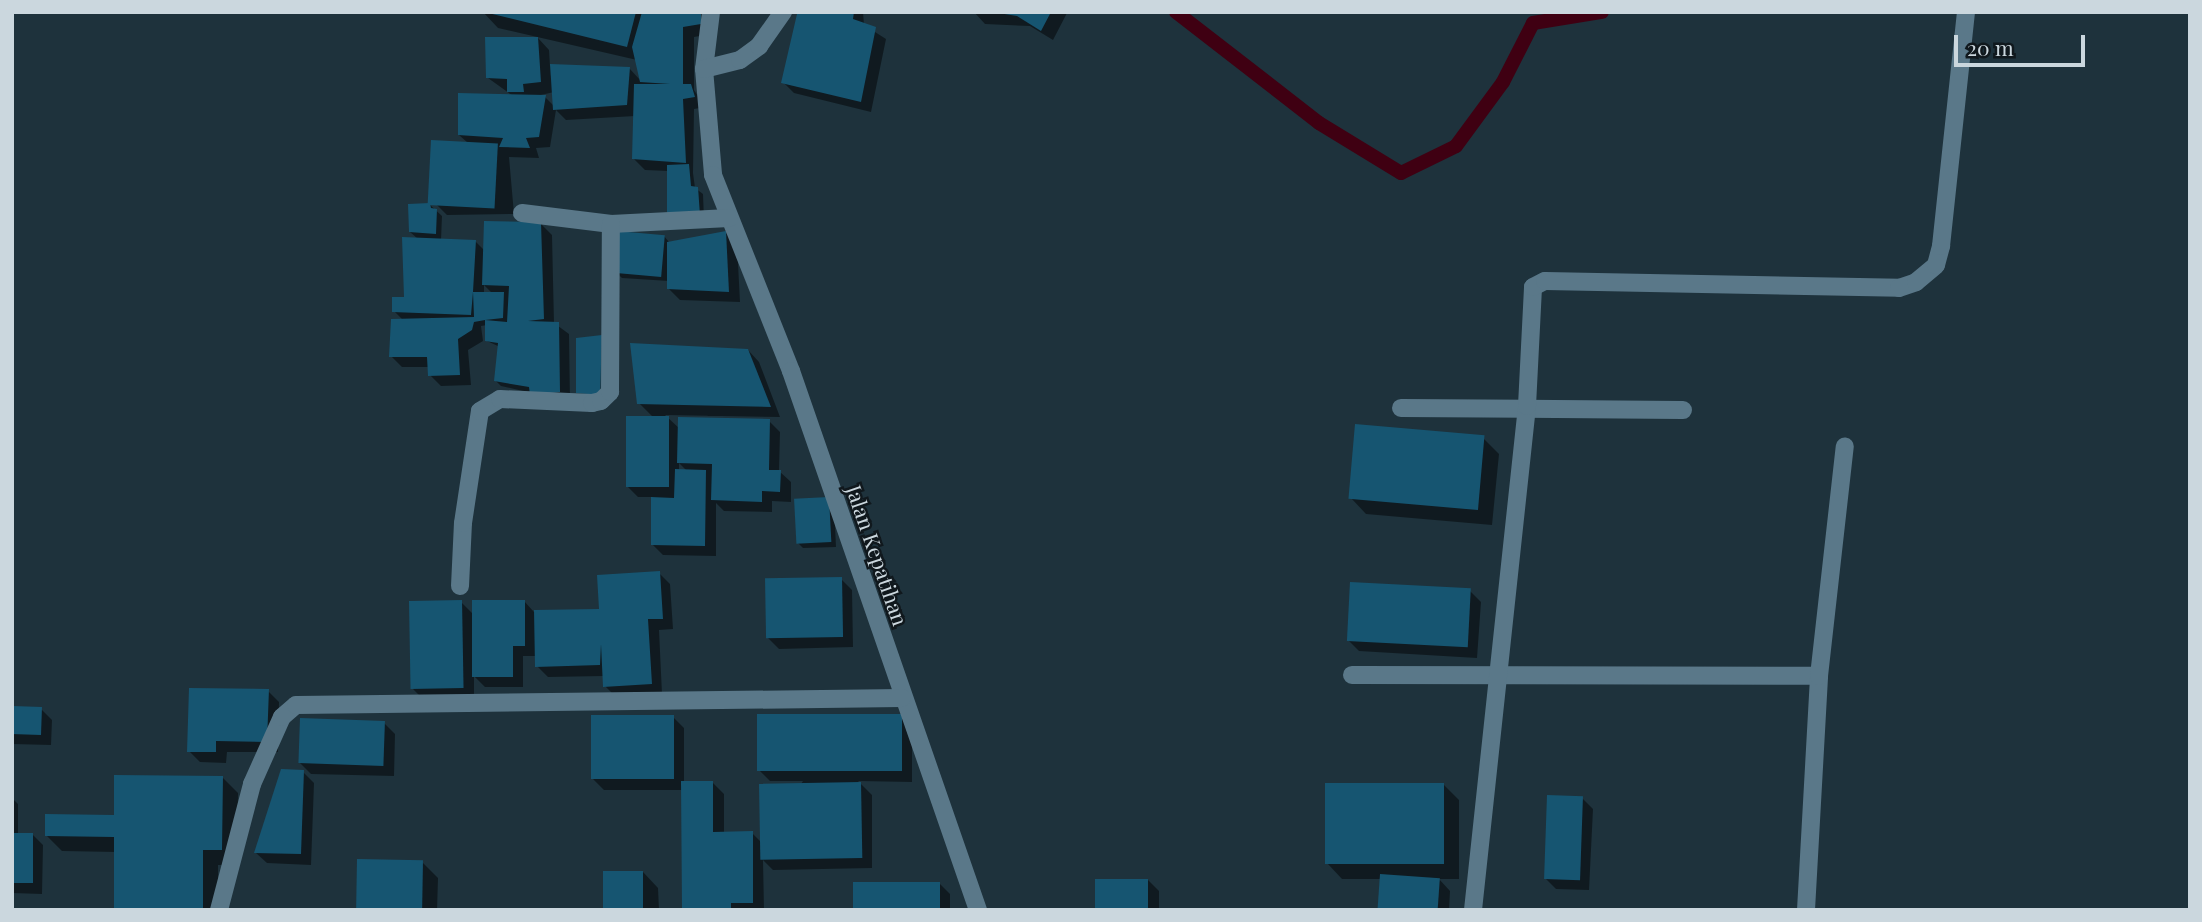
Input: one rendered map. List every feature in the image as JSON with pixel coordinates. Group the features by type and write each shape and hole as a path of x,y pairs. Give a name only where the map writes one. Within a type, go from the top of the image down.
{"street":[{"name":"Jalan Kepatihan","path":"711,12 707,146 729,218 791,371 902,698 978,910"},
{"path":"708,69 740,60 773,32 783,12"},
{"path":"1474,910 1527,406 1530,295 1538,283 1899,288 1928,274 1941,246 1966,12"},
{"path":"522,214 611,224 729,218"},
{"path":"460,586 463,523 480,411 500,399 592,402 601,401 610,392 611,224"},
{"path":"1401,408 1527,406 1684,410"},
{"path":"1806,910 1819,676 1845,446"},
{"path":"1352,675 1498,672 1819,676"},
{"path":"219,910 252,784 282,717 296,705 902,698"}],"building":[{"path":"484,12 636,12 627,47"},
{"path":"642,12 701,12 701,24 683,27 683,84 691,84 695,97 683,99 686,163 632,159 634,84 670,84 640,82 632,47"},
{"path":"854,12 853,19 876,27 861,102 781,83 797,14"},
{"path":"992,12 1051,12 1041,31 1017,16"},
{"path":"485,37 538,37 541,82 523,84 524,92 507,92 507,79 486,78"},
{"path":"550,64 630,67 627,105 553,110"},
{"path":"458,93 546,95 539,137 526,138 530,148 499,147 503,138 458,135"},
{"path":"431,140 498,144 495,208 428,205"},
{"path":"689,164 691,186 698,187 700,215 667,216 667,165"},
{"path":"430,203 431,208 437,209 436,234 409,232 408,204"},
{"path":"484,221 541,222 544,319 528,321 559,322 560,392 530,395 529,387 494,381 498,343 485,341 485,320 507,322 509,286 482,285"},
{"path":"617,231 665,235 661,277 613,273"},
{"path":"726,231 729,292 667,289 667,242"},
{"path":"402,237 476,240 471,315 392,312 392,297 404,297"},
{"path":"473,292 504,292 503,318 474,322 472,330 458,339 460,375 428,376 427,357 389,357 391,319 474,317"},
{"path":"602,335 600,395 576,393 576,338"},
{"path":"630,343 748,349 771,407 637,404"},
{"path":"626,416 669,416 669,487 626,487"},
{"path":"678,417 770,419 769,470 781,470 780,492 762,491 762,502 711,500 712,464 677,463"},
{"path":"1355,424 1485,435 1478,510 1348,499"},
{"path":"675,469 706,470 705,546 651,545 651,497 674,498"},
{"path":"829,497 831,542 796,544 794,499"},
{"path":"660,571 663,619 648,619 652,684 603,687 601,644 600,665 535,667 534,610 599,609 597,575"},
{"path":"842,577 843,637 766,638 765,578"},
{"path":"1350,582 1471,588 1468,647 1347,641"},
{"path":"462,600 464,688 411,689 409,601"},
{"path":"472,600 525,600 525,646 513,646 513,677 472,677"},
{"path":"189,688 269,689 267,742 216,741 216,752 187,752"},
{"path":"12,706 42,707 41,735 12,734"},
{"path":"757,714 902,714 902,771 757,771"},
{"path":"591,715 674,715 674,779 591,779"},
{"path":"300,718 385,721 383,766 298,763"},
{"path":"281,769 304,770 301,854 254,853"},
{"path":"114,775 223,776 222,850 203,850 203,910 114,910 114,837 45,836 45,814 114,815"},
{"path":"681,781 713,781 713,832 753,831 753,903 731,903 731,910 682,910"},
{"path":"861,782 862,858 760,860 759,784"},
{"path":"1325,783 1444,783 1444,864 1325,864"},
{"path":"1547,795 1583,796 1580,880 1544,879"},
{"path":"12,833 33,833 33,883 12,883"},
{"path":"357,859 423,860 422,910 356,910"},
{"path":"603,871 643,871 643,910 603,910"},
{"path":"1380,874 1440,878 1438,910 1377,910"},
{"path":"1095,879 1148,879 1148,910 1095,910"},
{"path":"853,882 940,882 940,910 853,910"}],"waterway":[{"path":"1176,12 1319,123 1401,173 1456,146 1503,82 1533,23 1602,12"}]}
